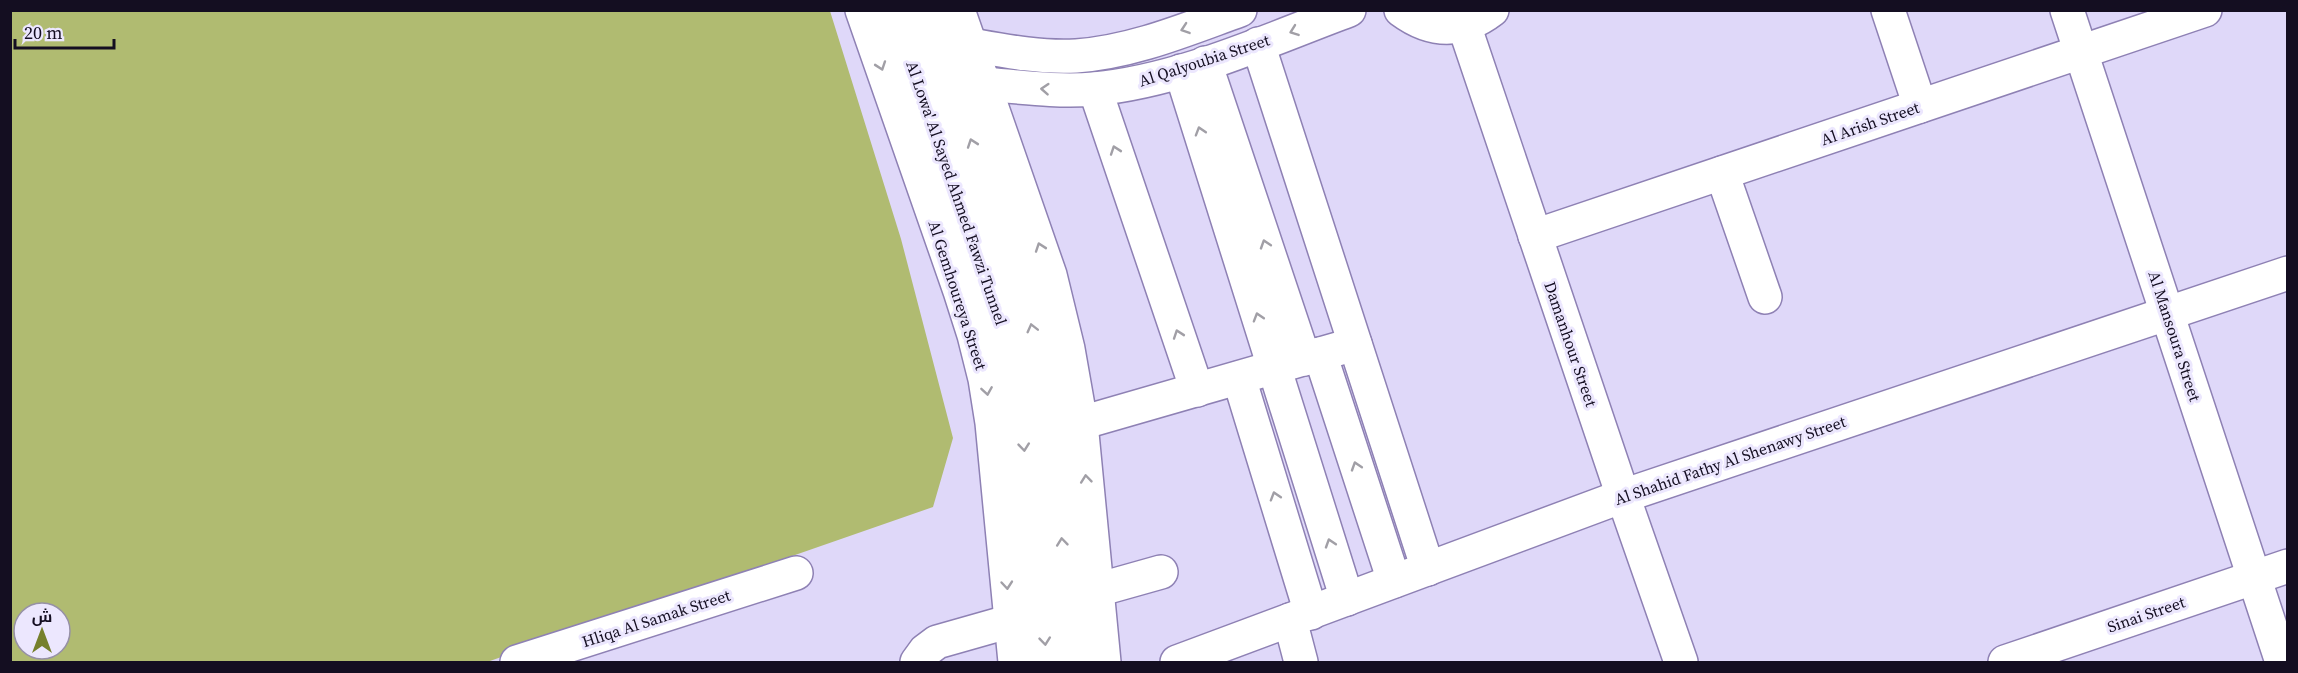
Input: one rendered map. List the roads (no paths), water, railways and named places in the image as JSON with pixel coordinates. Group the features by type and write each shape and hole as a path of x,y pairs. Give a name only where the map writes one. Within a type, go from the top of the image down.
{"main road":[{"name":"Al Gemhoureya Street","path":"862,10 974,335 985,379 992,423 1015,663"},
{"name":"Al Lowa' Al Sayed Ahmed Fawzi Tunnel","path":"894,10 992,286 1014,368 1047,663"},
{"name":"Al Lowa' Al Sayed Ahmed Fawzi Tunnel","path":"928,10 1019,281 1040,358 1048,411 1075,663"},
{"path":"958,10 1050,275 1068,349 1081,423 1104,663"},
{"path":"971,45 1041,56 1106,53 1138,45 1240,10"},
{"name":"Al Qalyoubia Street","path":"984,84 1051,90 1095,89 1182,70 1349,10"},
{"path":"1401,10 1414,20 1430,26 1447,28 1478,18"},
{"path":"1888,10 1920,106"},
{"name":"Al Mansoura Street","path":"2067,10 2282,663"},
{"name":"Al Arish Street","path":"1535,236 2205,10"},
{"name":"Damanhour Street","path":"1478,18 1535,236 1681,663"},
{"path":"1258,44 1428,569"},
{"path":"1182,70 1278,366 1347,599"},
{"path":"1182,70 1278,366 1394,582"},
{"path":"1095,89 1197,390"},
{"path":"1722,173 1766,297"},
{"name":"Al Shahid Fathy Al Shenawy Street","path":"1177,663 1623,496 2288,273"},
{"path":"1081,423 1355,344"},
{"path":"1278,366 1300,616 1301,663"},
{"name":"Sinai Street","path":"2005,663 2288,567"},
{"path":"1097,590 1161,572"},
{"name":"Hliqa Al Samak Street","path":"517,663 796,573"},
{"path":"917,663 937,642 1011,621"}]}
